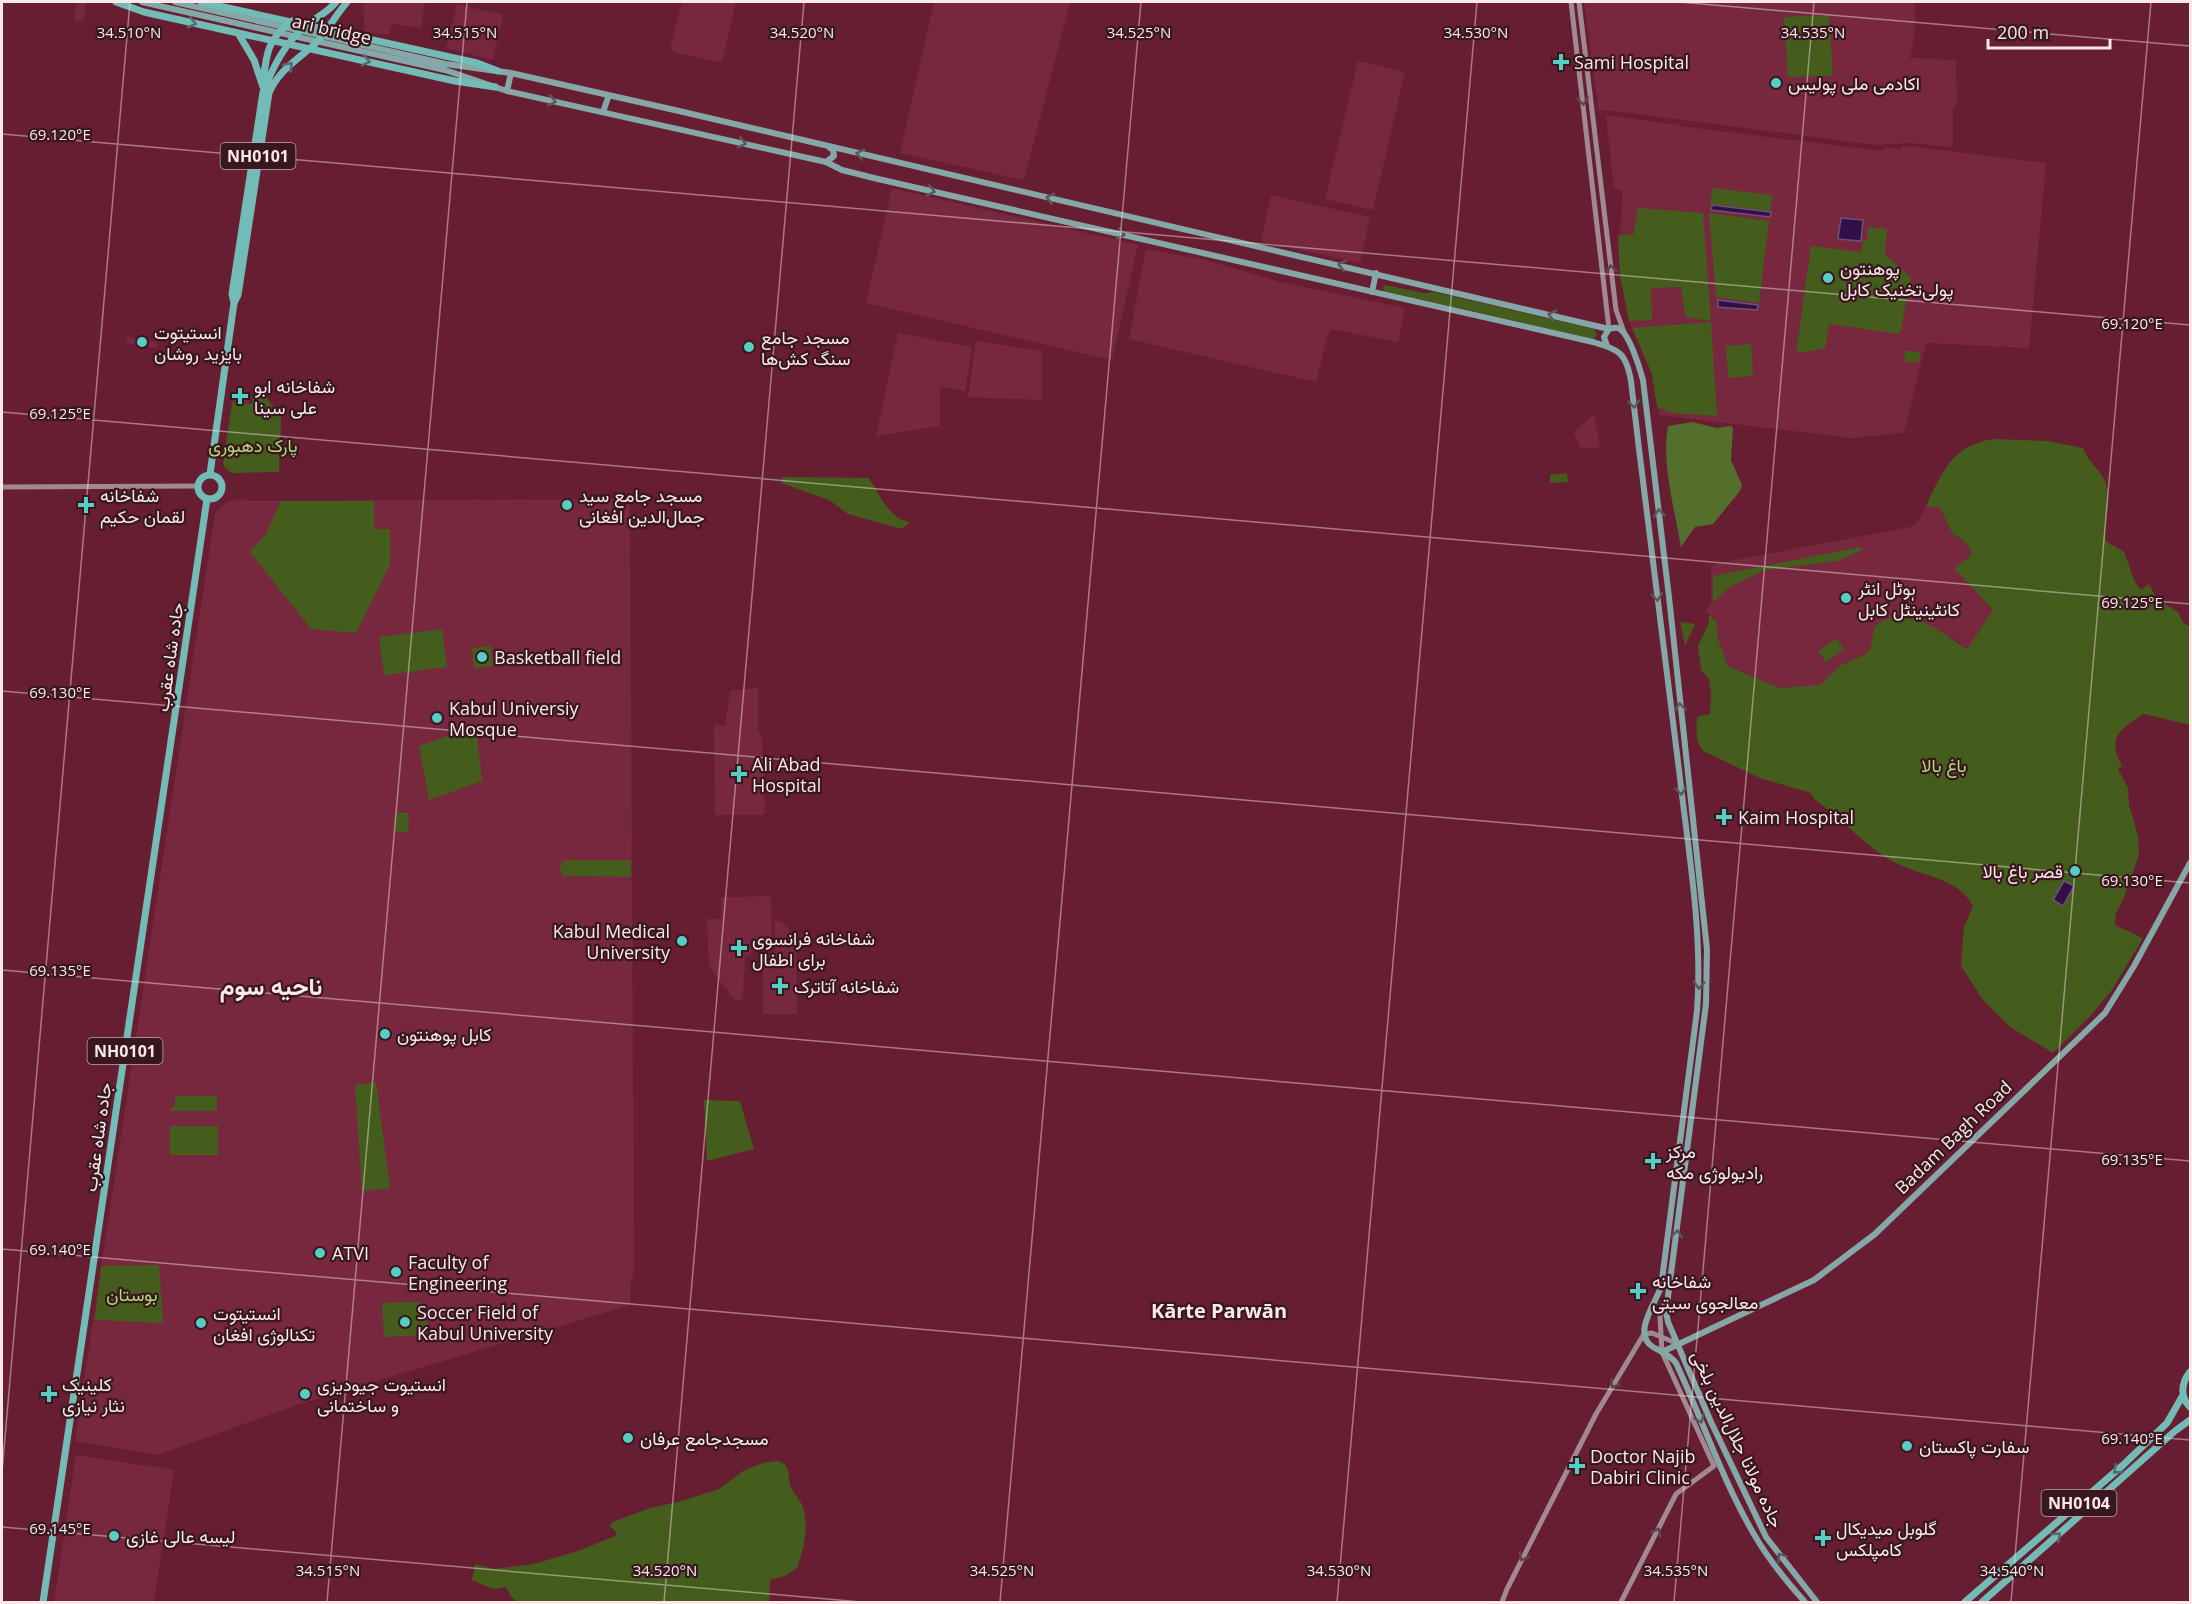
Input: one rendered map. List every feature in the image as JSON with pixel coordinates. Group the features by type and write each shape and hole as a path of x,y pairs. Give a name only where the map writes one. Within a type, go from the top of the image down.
{"highway":[{"path":"116,2 144,12 444,78 495,87"},
{"path":"201,2 477,63 498,71"},
{"name":"NH0101","path":"263,89 289,43 336,2"},
{"name":"NH0101","path":"207,499 218,496 222,487 219,478 210,474 234,303 238,295 269,93 280,75 326,30 347,2"},
{"path":"272,39 292,21"},
{"path":"238,33 254,60 263,89"},
{"name":"NH0101","path":"234,303 232,294 265,64 272,39"},
{"path":"207,499 201,496 197,486 201,477 210,474"},
{"name":"جاده شاه عقرب","path":"43,1602 207,499"},
{"name":"NH0104","path":"1965,1602 2122,1466 2167,1423 2183,1395 2182,1386 2190,1372"},
{"path":"2183,1395 2190,1407"},
{"name":"NH0104","path":"1982,1602 2190,1420"}],"main road":[{"name":"ari bridge","path":"142,2 446,67"},
{"path":"175,2 446,67 507,91 826,162 842,170 869,177 1616,349 1626,363 1631,381 1689,822"},
{"path":"1571,2 1609,329 1604,337 1608,347"},
{"path":"1502,1602 1596,1414 1644,1334 1645,1325 1661,1287 1700,973 1681,683 1671,596 1642,380 1637,359 1616,310 1579,2"},
{"path":"446,67 511,73 609,95 1609,329 1618,328 1625,335"},
{"path":"507,91 511,73"},
{"path":"603,112 609,95"},
{"path":"826,162 834,156 833,150 829,147"},
{"path":"1372,292 1376,273"},
{"path":"1616,349 1623,345 1625,335"},
{"path":"2,488 197,486"},
{"name":"جاده مولانا جلال‌الدین بلخی","path":"1689,822 1707,949 1708,982 1666,1312 1676,1344 1766,1537 1817,1602"},
{"name":"Badam Bagh Road","path":"1662,1352 1814,1280 1875,1234 2105,1013 2134,966 2190,863"},
{"path":"1621,1602 1676,1494 1714,1466 1662,1352 1660,1316 1669,1298"},
{"path":"1644,1334 1652,1333 1676,1344"},
{"name":"جاده مولانا جلال‌الدین بلخی","path":"1644,1334 1651,1346 1672,1358 1676,1364 1755,1538 1806,1602"}],"shaded area":[{"path":"77,2 86,3 83,22 74,20"},
{"path":"365,2 425,2 421,28 392,24 389,35 365,32 363,5"},
{"path":"682,2 736,2 722,63 673,52 670,49"},
{"path":"934,2 1070,2 1024,180 900,153"},
{"name":"اکادمی ملی پولیس","path":"1584,2 1915,2 1915,32 1910,58 1956,60 1957,106 1953,107 1953,143 1951,147 1909,143 1876,145 1606,110 1599,112"},
{"path":"457,4 503,15 493,60 446,48"},
{"path":"1358,61 1405,72 1373,210 1325,199"},
{"name":"پوهنتون پولی‌تخنیک کابل","path":"1606,115 1882,151 1885,147 1901,150 1902,146 2046,163 2029,348 1926,343 1905,429 1902,433 1851,438 1659,415 1652,374 1629,321 1620,275 1618,235 1620,234 1623,191 1614,188"},
{"path":"892,188 1138,245 1112,360 866,303"},
{"path":"1271,195 1370,217 1360,263 1261,241"},
{"path":"1712,205 1771,212 1770,217 1711,210"},
{"path":"1841,218 1863,220 1861,241 1838,239"},
{"path":"1146,249 1206,260 1280,282 1405,308 1398,342 1331,329 1316,382 1129,339"},
{"path":"1718,300 1758,305 1757,310 1718,307"},
{"path":"898,333 972,347 965,391 940,386 940,426 876,436"},
{"name":"انستیتوت بایزید روشان","path":"127,337 157,342 156,348 126,343"},
{"path":"976,341 1042,351 1042,400 968,397"},
{"name":"شفاخانه ابو علی سینا","path":"231,391 250,393 249,403 230,401"},
{"path":"1594,414 1600,447 1581,449 1574,432"},
{"name":"کابل پوهنتون","path":"239,499 247,501 627,499 630,502 634,1271 631,1281 630,1305 297,1405 158,1455 75,1441 215,513 229,501"},
{"name":"ہوٹل انٹر کانٹینینٹل کابل","path":"1926,506 1940,508 1953,535 1959,536 1970,549 1972,553 1970,557 1955,568 1993,610 1967,649 1951,637 1871,647 1866,654 1841,665 1820,685 1810,687 1779,688 1728,666 1717,639 1715,619 1705,611 1711,604 1711,568 1714,564 1910,527 1917,523"},
{"name":"Ali Abad Hospital","path":"758,688 758,731 762,736 765,813 761,815 715,815 714,724 725,726 730,691"},
{"path":"2064,881 2074,886 2063,906 2053,900"},
{"name":"شفاخانه فرانسوی برای اطفال","path":"771,896 772,946 766,952 751,951 751,955 745,956 743,998 736,1002 709,967 707,919 721,919 721,897"},
{"name":"شفاخانه آتاترک","path":"775,921 781,922 796,936 797,1014 763,1014 763,958 775,952"},
{"name":"لیسه عالی غازی","path":"76,1455 174,1470 154,1602 54,1602"}],"green space":[{"path":"1829,15 1833,76 1788,77 1784,17"},
{"path":"1712,188 1772,195 1770,211 1710,204"},
{"path":"1638,208 1703,213 1711,321 1685,317 1681,287 1651,288 1652,320 1629,321 1620,275 1618,235 1633,235"},
{"path":"1709,213 1769,221 1759,303 1716,297"},
{"path":"1868,227 1887,229 1886,242 1879,242 1886,243 1885,255 1911,277 1900,334 1829,324 1825,349 1796,353 1811,246 1861,252 1863,240 1867,240"},
{"path":"1385,285 1424,293 1434,292 1594,329 1597,335 1593,339 1384,291"},
{"path":"1711,322 1717,416 1673,413 1657,407 1652,374 1632,328"},
{"path":"1751,344 1753,376 1728,378 1726,346"},
{"path":"1904,351 1920,352 1919,362 1905,362"},
{"name":"پارک دهبوری","path":"253,397 267,398 281,418 279,472 231,473 223,465 232,402 251,404"},
{"path":"1692,422 1717,428 1733,427 1731,460 1742,485 1740,491 1713,524 1695,527 1681,547 1667,471 1666,440 1668,426"},
{"name":"باغ بالا","path":"1994,439 2047,441 2083,448 2101,474 2108,491 2106,541 2124,552 2135,582 2141,590 2149,584 2157,600 2178,612 2184,624 2189,626 2190,631 2190,725 2144,714 2123,729 2116,741 2115,748 2122,766 2118,769 2128,788 2129,805 2138,836 2139,855 2116,913 2115,925 2143,938 2112,990 2053,1053 2010,1027 1983,1000 1961,966 1964,927 1974,904 1972,905 1967,897 1940,879 1888,859 1814,799 1811,793 1760,778 1705,752 1699,745 1696,726 1697,717 1710,714 1709,679 1701,670 1698,646 1709,623 1709,615 1716,621 1718,639 1728,666 1779,688 1820,685 1841,665 1866,654 1871,647 1874,628 1885,620 1897,616 1909,617 1934,627 1967,649 1993,610 1954,568 1970,557 1972,553 1969,547 1962,539 1953,535 1940,508 1926,506 1944,471 1959,454 1968,447"},
{"path":"1567,473 1568,482 1550,483 1550,475"},
{"path":"782,477 869,478 891,511 896,516 910,522 902,529 848,514 829,500 781,483"},
{"path":"281,501 374,501 374,529 390,529 390,565 356,633 311,629 250,552 266,534"},
{"path":"1861,547 1862,550 1838,561 1765,570 1731,586 1713,603 1713,576"},
{"path":"1680,622 1695,624 1685,646"},
{"path":"442,629 447,667 384,675 379,637"},
{"path":"1836,638 1844,649 1826,662 1818,651"},
{"name":"Basketball field","path":"491,646 493,666 474,668 472,648"},
{"path":"476,726 482,781 429,800 419,746"},
{"path":"396,813 409,813 408,832 395,832"},
{"path":"631,860 631,877 563,876 559,867 563,861"},
{"path":"376,1082 390,1188 362,1191 355,1085"},
{"path":"175,1096 217,1096 217,1111 171,1111 171,1107 175,1107"},
{"path":"704,1100 740,1101 754,1149 707,1161"},
{"path":"170,1126 218,1126 218,1155 170,1155"},
{"name":"بوستان","path":"159,1265 163,1323 95,1320 101,1266"},
{"name":"Soccer Field of Kabul University","path":"421,1302 422,1309 427,1309 427,1335 384,1337 382,1303"},
{"path":"777,1461 787,1468 792,1490 803,1507 806,1530 797,1568 785,1576 770,1580 769,1602 518,1602 511,1597 506,1587 493,1589 472,1580 475,1564 494,1569 534,1564 581,1550 617,1535 614,1529 609,1527 613,1522 650,1508 719,1489 743,1471 763,1463"}],"place":[{"name":"Sami Hospital","path":"1561,62"},
{"name":"اکادمی ملی پولیس","path":"1776,83"},
{"name":"پوهنتون پولی‌تخنیک کابل","path":"1828,278"},
{"name":"انستیتوت بایزید روشان","path":"142,342"},
{"name":"مسجد جامع سنگ کش‌ها","path":"749,347"},
{"name":"شفاخانه ابو علی سینا","path":"240,396"},
{"name":"شفاخانه لقمان حکیم","path":"86,505"},
{"name":"مسجد جامع سید جمال‌الدین افغانی","path":"567,505"},
{"name":"ہوٹل انٹر کانٹینینٹل کابل","path":"1846,598"},
{"name":"Basketball field","path":"482,657"},
{"name":"Kabul Universiy Mosque","path":"437,718"},
{"name":"Ali Abad Hospital","path":"739,774"},
{"name":"Kaim Hospital","path":"1724,817"},
{"name":"قصر باغ بالا","path":"2075,871"},
{"name":"Kabul Medical University","path":"682,941"},
{"name":"شفاخانه فرانسوی برای اطفال","path":"739,948"},
{"name":"شفاخانه آتاترک","path":"780,986"},
{"name":"کابل پوهنتون","path":"385,1034"},
{"name":"مرکز رادیولوژی مکه","path":"1653,1161"},
{"name":"ATVI","path":"320,1253"},
{"name":"Faculty of Engineering","path":"396,1272"},
{"name":"شفاخانه معالجوی سیتی","path":"1638,1291"},
{"name":"Soccer Field of Kabul University","path":"405,1322"},
{"name":"انستیتوت تکنالوژی افغان","path":"201,1323"},
{"name":"کلینیک نثار نیازی","path":"49,1394"},
{"name":"انستیوت جیودیزی و ساختمانی","path":"305,1394"},
{"name":"مسجدجامع عرفان","path":"628,1438"},
{"name":"سفارت پاکستان","path":"1907,1446"},
{"name":"Doctor Najib Dabiri Clinic","path":"1577,1466"},
{"name":"لیسه عالی غازی","path":"114,1536"},
{"name":"گلوبل میدیکال کامپلکس","path":"1823,1538"}],"district":[{"name":"ناحیه سوم","path":"271,985"},
{"name":"Kārte Parwān","path":"1219,1310"}]}
